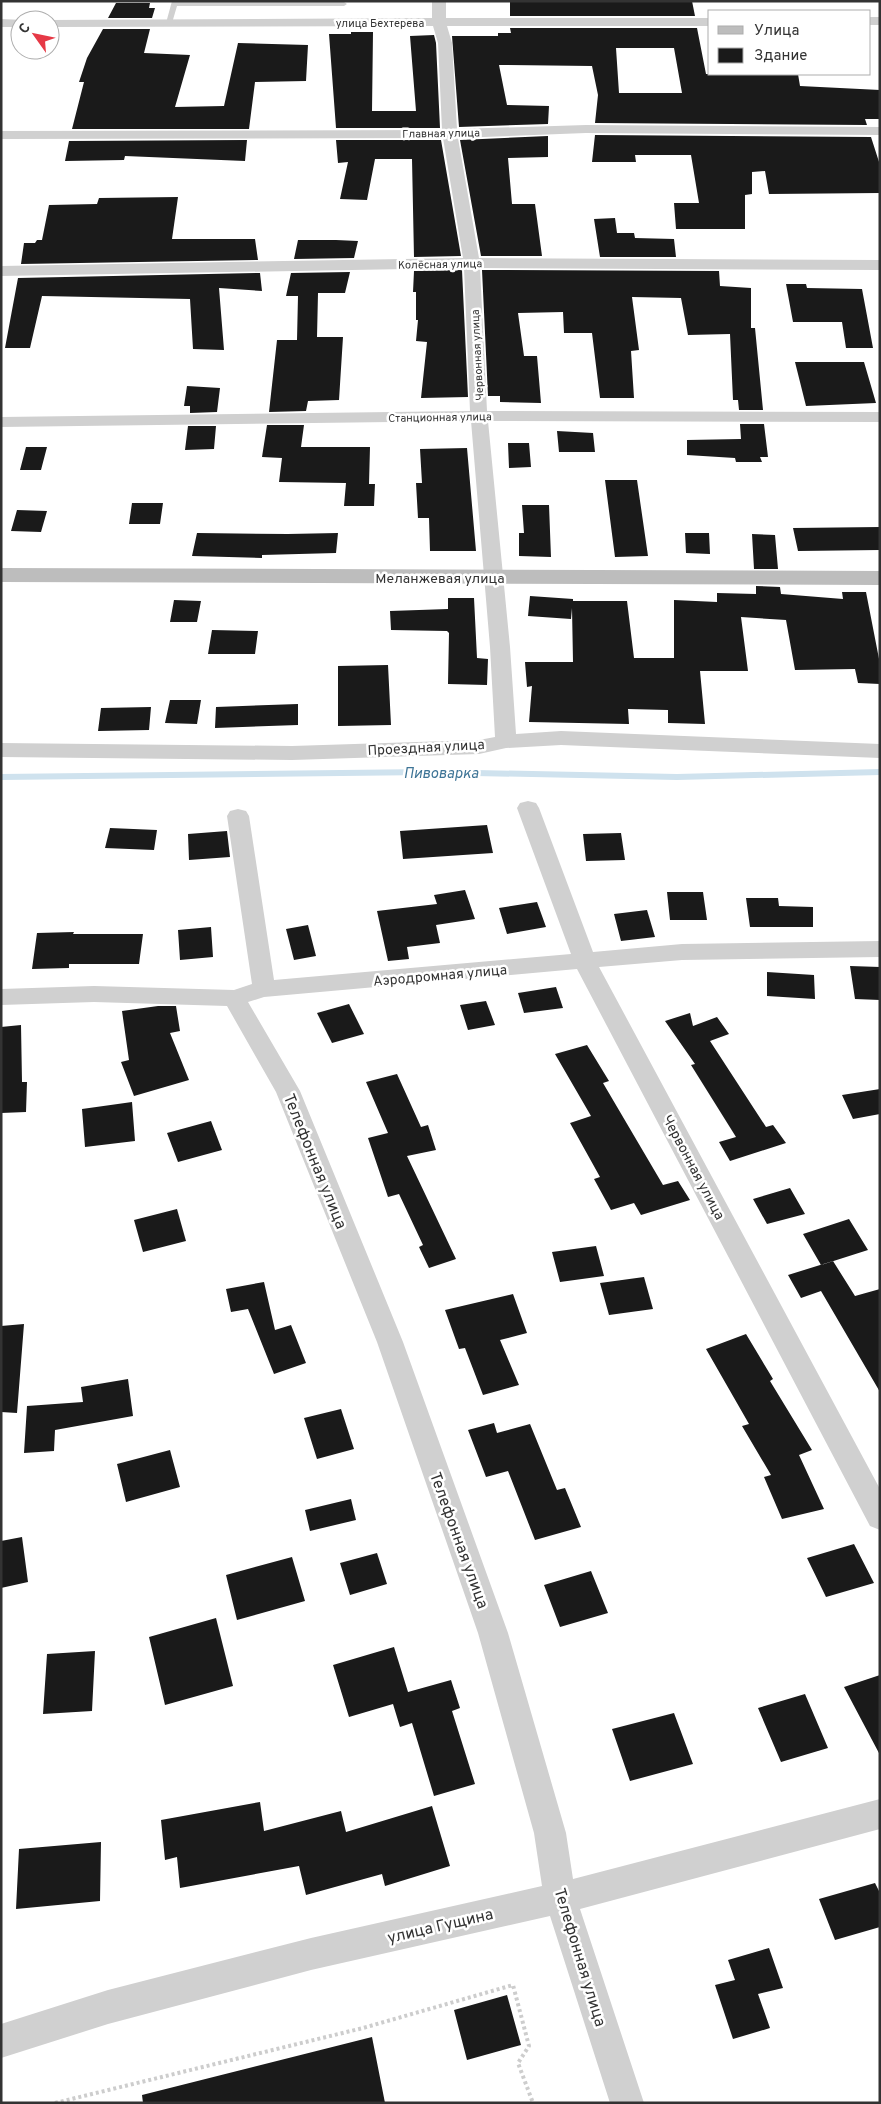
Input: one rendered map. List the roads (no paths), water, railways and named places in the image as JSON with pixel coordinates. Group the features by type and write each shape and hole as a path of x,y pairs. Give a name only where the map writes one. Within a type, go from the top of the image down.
{"street":[{"name":"Червонная улица","path":"439,1 439,23 445,43 450,134 472,263 480,416 495,578 506,741"},
{"name":"улица Бехтерева","path":"60,23 708,22"},
{"name":"Главная улица","path":"1,135 450,134 586,129 880,130"},
{"name":"Колёсная улица","path":"1,271 472,263 880,265"},
{"name":"Станционная улица","path":"1,422 480,416 880,417"},
{"name":"Меланжевая улица","path":"1,575 880,578"},
{"name":"Проездная улица","path":"1,750 292,753 479,746 506,741 562,738 880,750"},
{"name":"Червонная улица","path":"528,808 586,962 880,1517"},
{"path":"238,816 264,989"},
{"name":"Аэродромная улица","path":"1,997 94,994 234,998 264,989 682,952 880,950"},
{"name":"Телефонная улица","path":"234,998 288,1091 390,1342 493,1633 550,1833 560,1898 619,2100"},
{"name":"улица Гущина","path":"1,2041 108,2007 311,1954 560,1898 880,1814"}],"lane":[{"path":"170,23 175,2 344,4"}],"waterway":[{"name":"Пивоварка","path":"1,777 428,772 677,777 880,772"}]}
